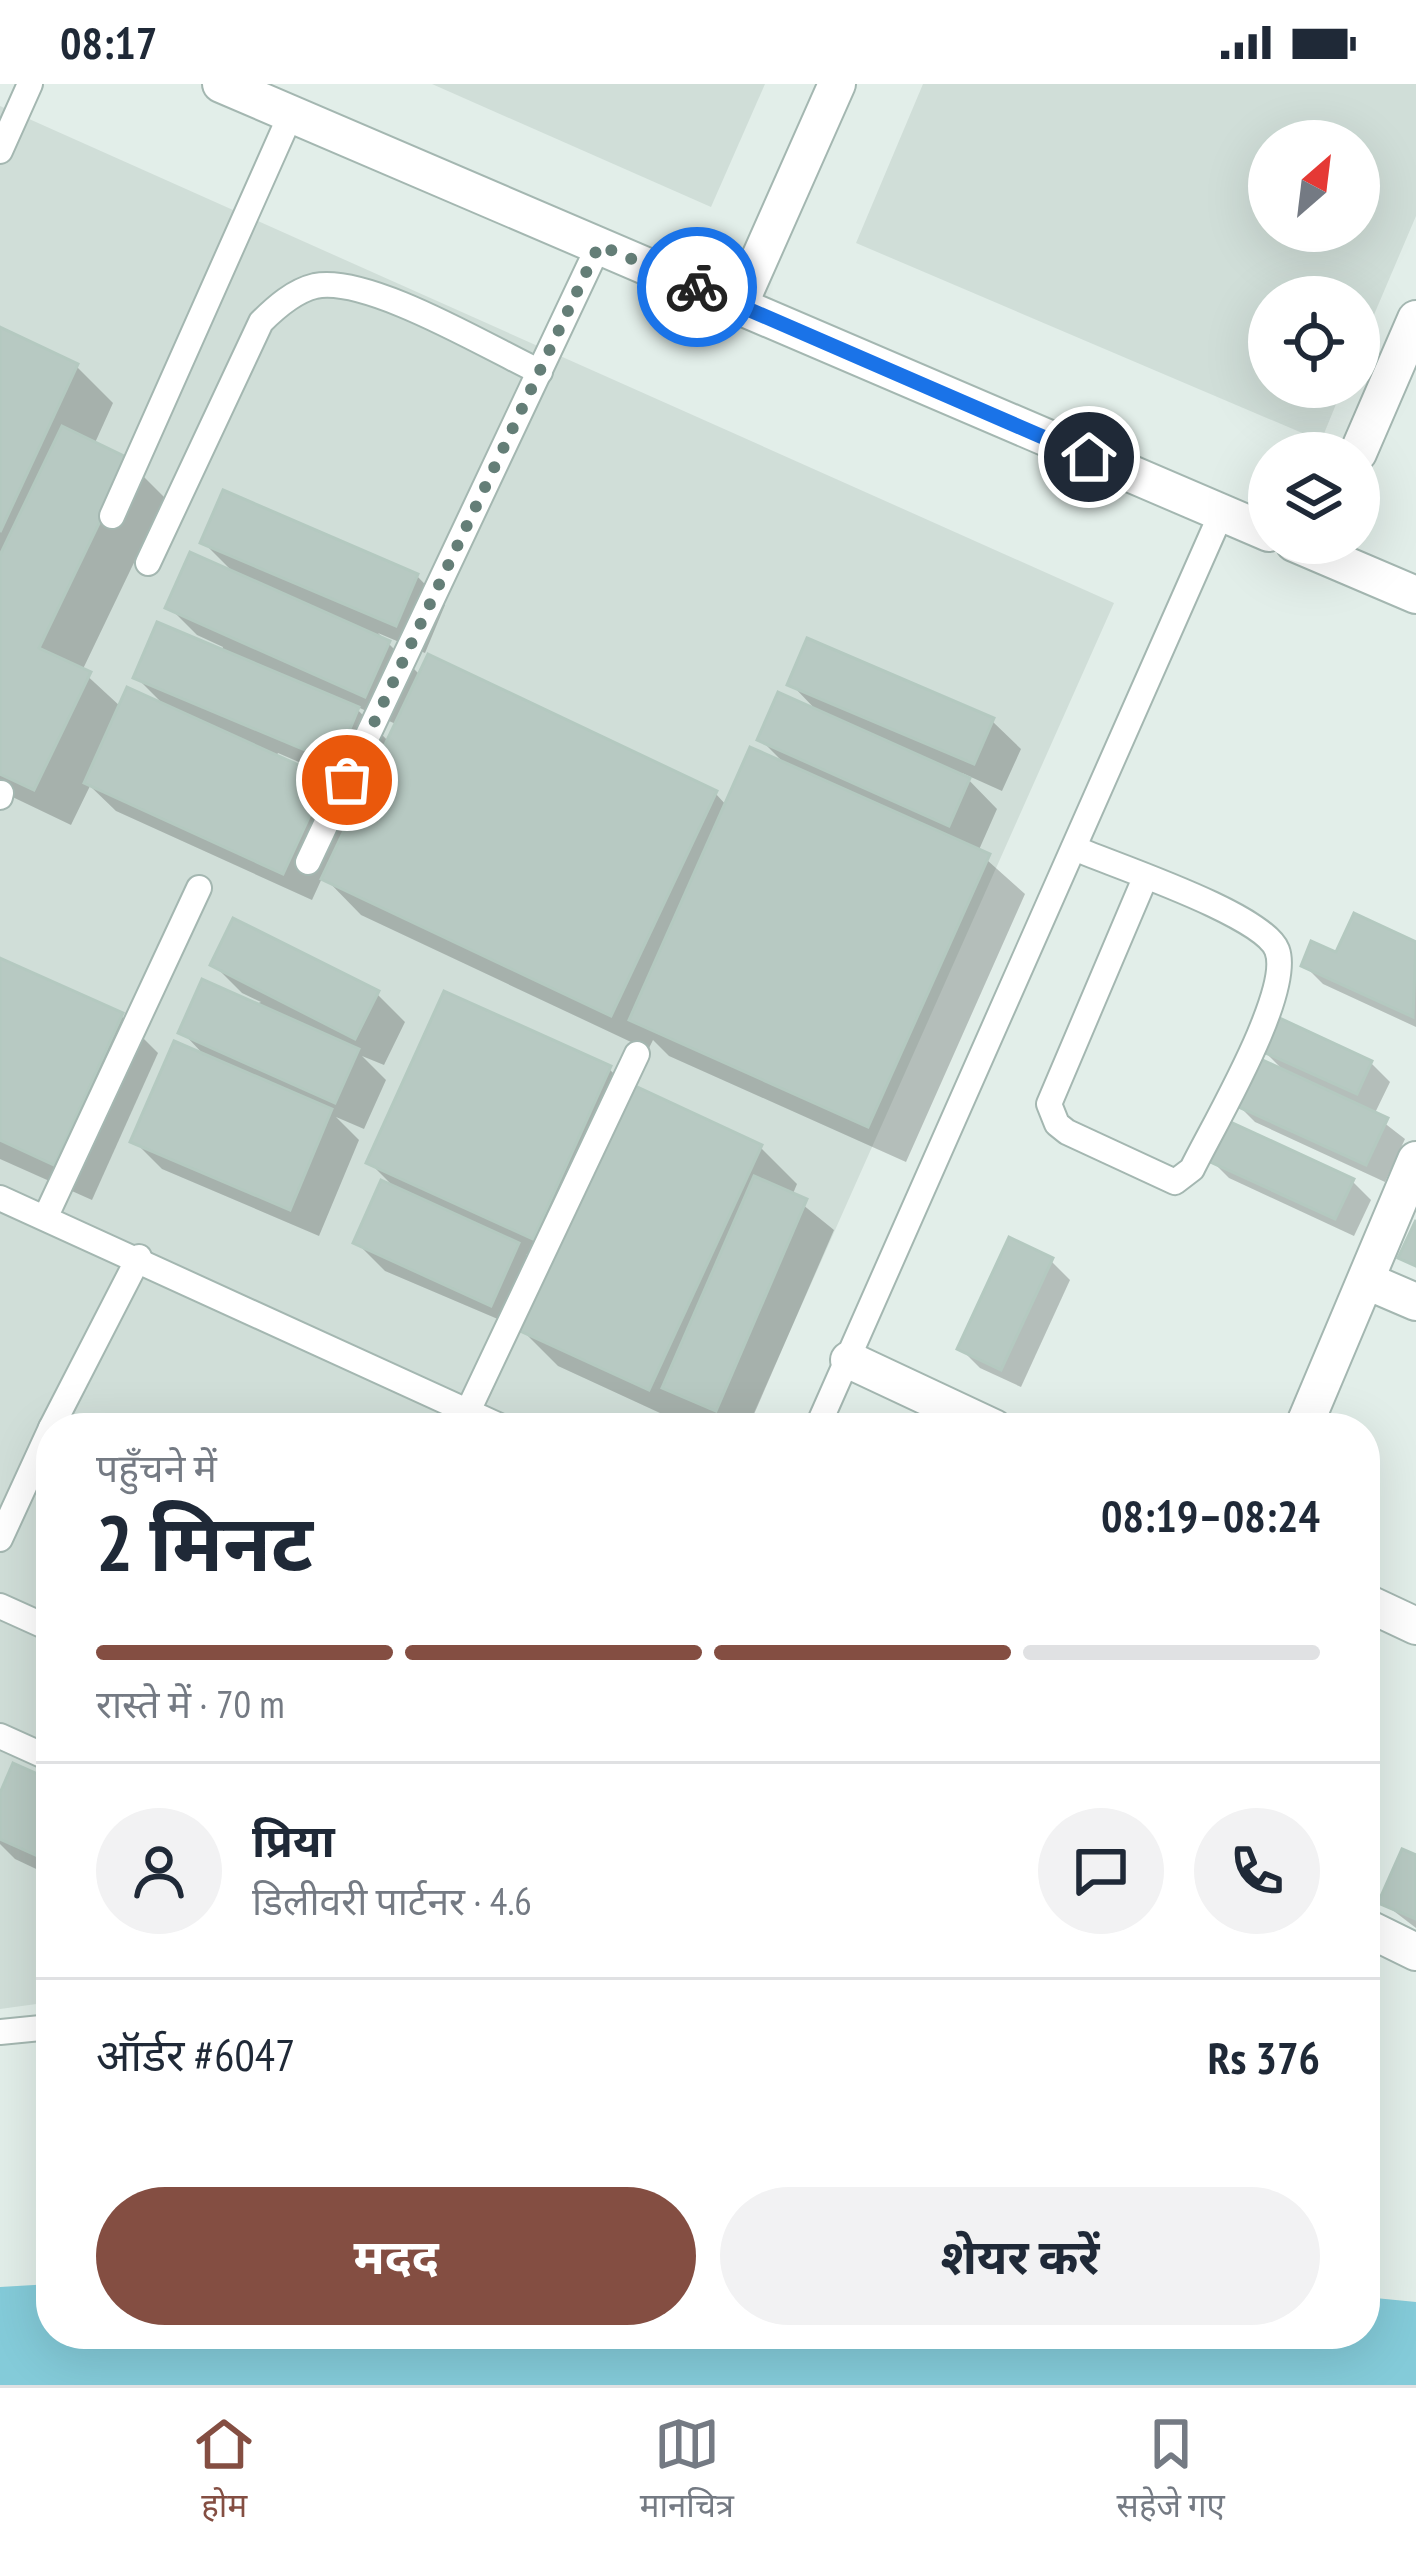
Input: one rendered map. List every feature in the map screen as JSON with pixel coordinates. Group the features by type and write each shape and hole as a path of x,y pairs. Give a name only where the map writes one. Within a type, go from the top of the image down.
{"street":[{"path":"221,84 1248,525"},
{"path":"739,305 837,84"},
{"path":"1367,432 1416,319"},
{"path":"1349,564 1416,595"},
{"path":"1310,1413 1416,1160"},
{"path":"1367,1281 1416,1302"},
{"path":"849,1360 962,1413"},
{"path":"1380,1609 1416,1626"},
{"path":"1380,1934 1416,1952"}],"lane":[{"path":"0,151 30,84"},
{"path":"112,516 290,116"},
{"path":"308,862 599,245"},
{"path":"148,563 261,322 295,294 317,286 361,291 540,371"},
{"path":"824,1413 1220,514"},
{"path":"1074,848 1145,878 1262,929 1277,951 1276,992 1192,1169 1175,1182 1067,1132 1057,1124 1049,1104 1145,878"},
{"path":"46,1216 200,888"},
{"path":"469,1411 637,1054"},
{"path":"0,1198 139,1257 473,1413"},
{"path":"60,1413 139,1257"},
{"path":"0,1540 36,1463"},
{"path":"0,1606 36,1622"},
{"path":"0,1736 36,1753"},
{"path":"0,2032 36,2028"}],"shaded area":[{"path":"432,84 765,84 711,207"},
{"path":"923,84 1416,84 1416,216 1380,301 1380,276 1248,276 1248,408 1334,408 1325,432 1300,432 856,243"},
{"path":"0,106 1114,603 754,1413 36,1413 36,2004 0,2009"}],"water":[{"path":"36,2285 36,2349 1380,2349 1380,2298 1416,2302 1416,2385 0,2385 0,2287"}],"building":[{"path":"0,327 78,364 0,532"},
{"path":"62,426 130,459 39,648 91,672 34,790 0,774 0,555"},
{"path":"223,490 418,574 396,626 200,543"},
{"path":"190,552 390,641 365,697 165,608"},
{"path":"157,622 359,707 336,763 133,678"},
{"path":"807,638 994,718 974,764 787,685"},
{"path":"428,654 717,791 611,1016 321,879"},
{"path":"127,687 327,778 283,874 84,783"},
{"path":"778,692 970,778 949,826 757,740"},
{"path":"750,747 990,854 868,1127 629,1020"},
{"path":"1354,913 1416,942 1413,1017 1301,966 1311,941 1336,952"},
{"path":"233,918 379,991 355,1039 210,965"},
{"path":"0,958 123,1013 54,1165 0,1140"},
{"path":"202,979 359,1049 335,1103 178,1033"},
{"path":"444,991 611,1066 533,1239 366,1163"},
{"path":"1273,1015 1372,1061 1357,1094 1257,1049"},
{"path":"174,1041 332,1109 290,1210 130,1142"},
{"path":"1254,1056 1388,1118 1366,1165 1232,1104"},
{"path":"631,1084 762,1145 649,1390 518,1330"},
{"path":"1224,1119 1354,1179 1335,1219 1206,1160"},
{"path":"754,1176 807,1199 716,1411 662,1388"},
{"path":"381,1180 519,1243 491,1306 353,1243"},
{"path":"1416,1220 1416,1266 1398,1258"},
{"path":"1009,1237 1053,1258 1001,1370 957,1349"},
{"path":"13,1763 36,1773 36,1855 0,1839 0,1793"},
{"path":"1402,1849 1416,1855 1416,1919 1380,1904"}],"way so far":[{"path":"347,780 599,245 697,287"}],"route":[{"path":"697,287 1089,457"}]}
